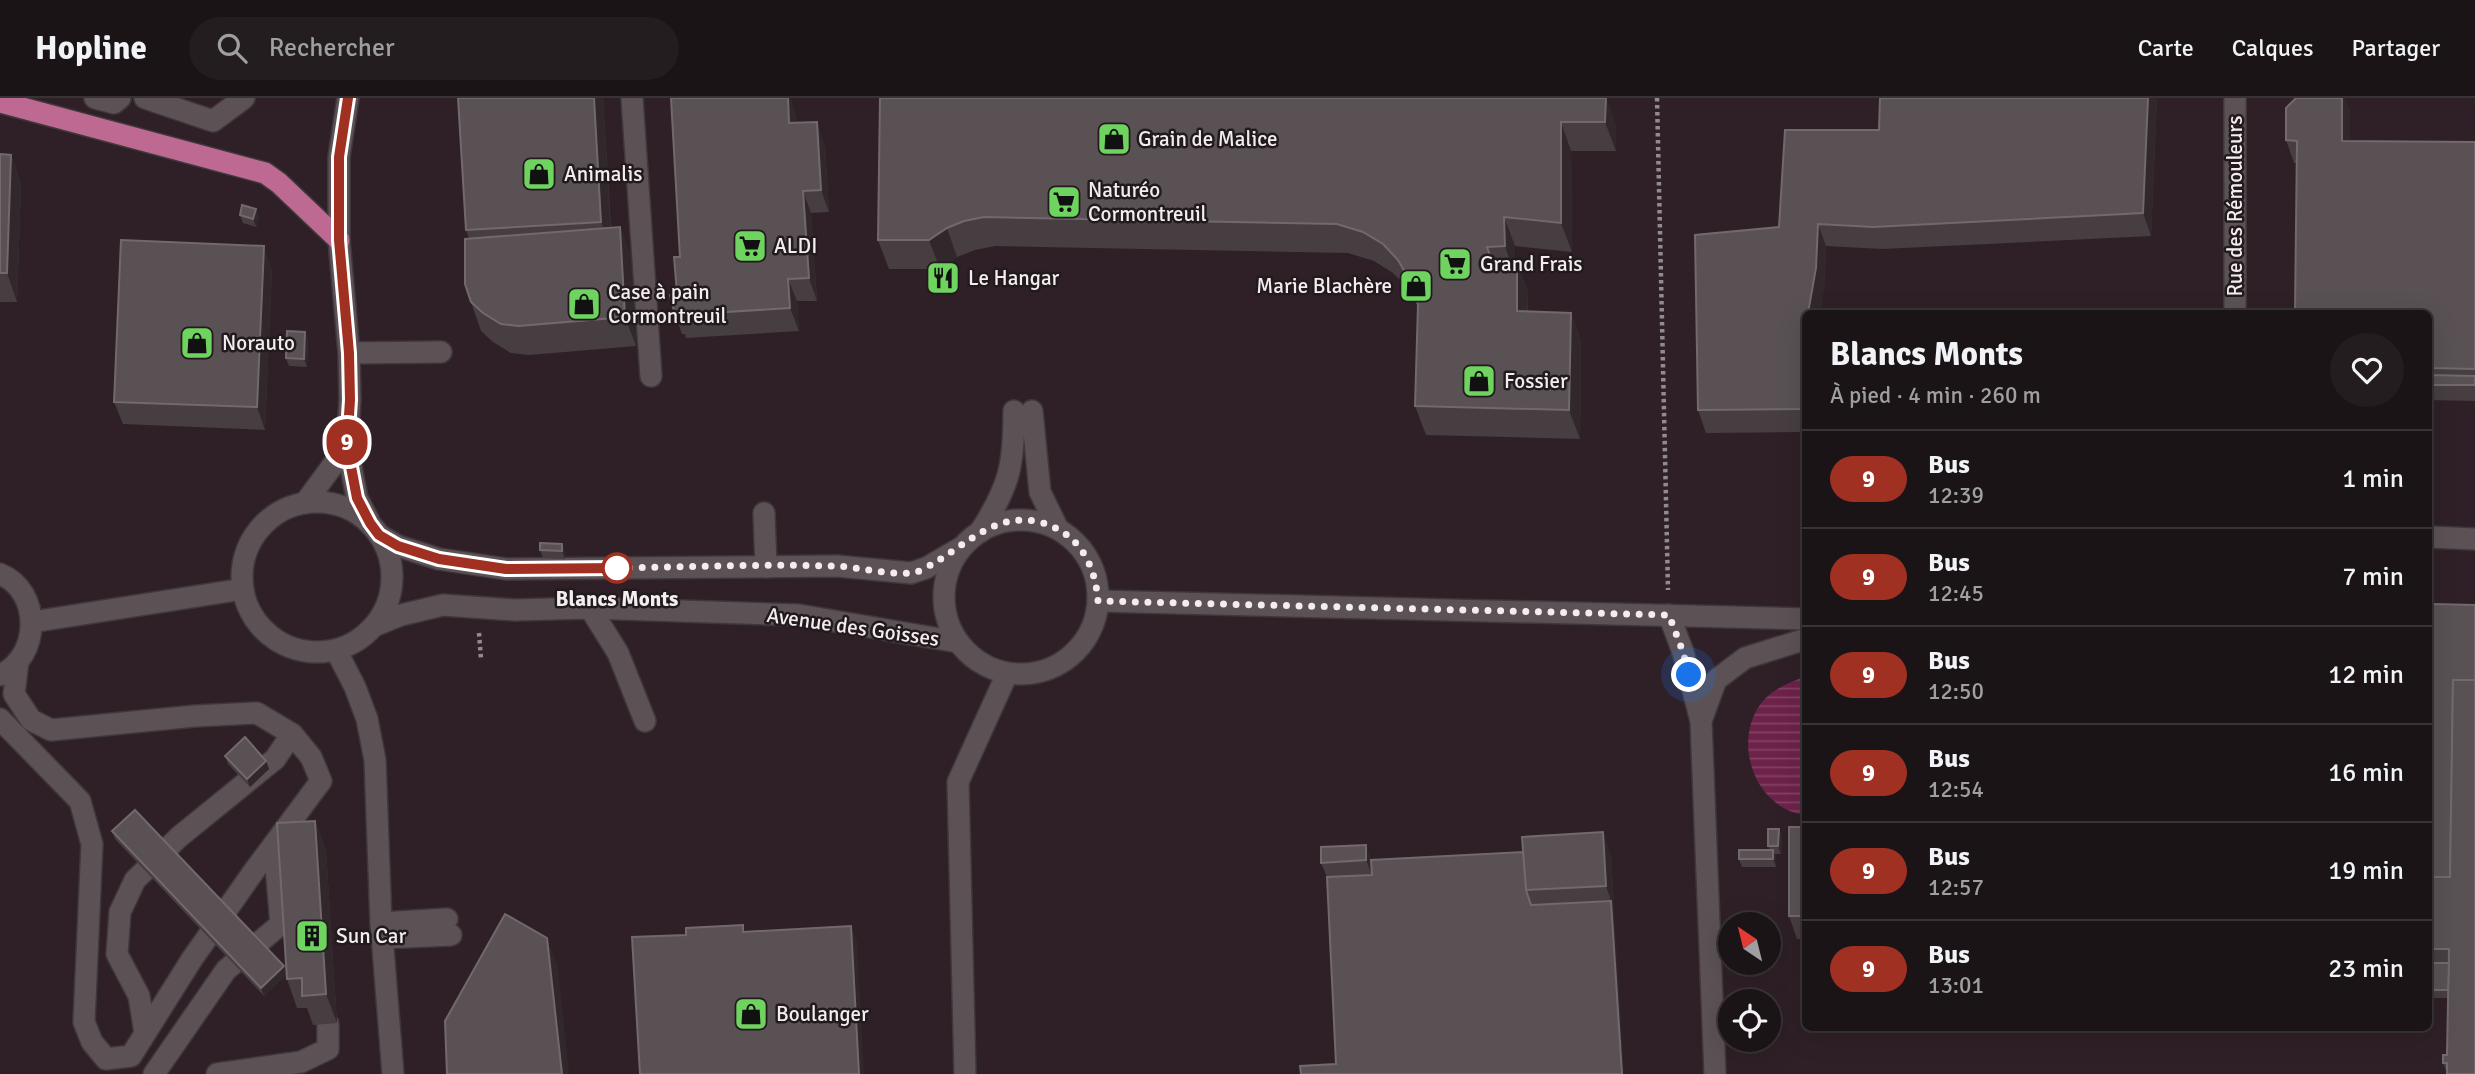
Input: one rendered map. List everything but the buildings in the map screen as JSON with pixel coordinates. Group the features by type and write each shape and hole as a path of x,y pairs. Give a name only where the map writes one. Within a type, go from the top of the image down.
{"main road":[{"path":"0,102 265,173 339,240"}],"street":[{"path":"95,98 114,103 120,98"},
{"path":"145,98 214,121 244,98"},
{"path":"348,98 339,157 339,240 349,353 347,446 357,498 375,529 388,552 392,571 391,591 385,610 374,626 356,640 336,650 315,652 294,649 276,640 260,626 249,609 243,589 243,565 250,543 264,524 283,510 305,503 328,503 351,510 375,529 398,546 439,559 506,569 837,566 911,573 926,568 962,547 980,532 999,523 1019,520 1039,522 1058,529 1075,542 1088,560 1096,579 1098,601 1092,626 1078,648 1058,665 1034,674 1007,674 980,662 958,642 946,619 943,594 949,569 962,547"},
{"path":"632,98 651,376"},
{"name":"Rue des Rémouleurs","path":"2235,98 2235,310"},
{"path":"349,353 441,352"},
{"path":"980,532 1006,486 1014,439 1023,411 1040,492 1058,529"},
{"path":"305,503 347,446"},
{"path":"764,513 766,567"},
{"path":"2432,537 2475,539"},
{"path":"0,574 19,588 28,604 32,622 26,649 18,661 0,675"},
{"path":"32,622 243,589"},
{"path":"1098,601 1802,618"},
{"name":"Avenue des Goisses","path":"374,626 401,615 443,606 515,610 590,608 799,615 958,642"},
{"path":"590,608 618,653 645,721"},
{"path":"1669,615 1683,652 1700,721 1715,1074"},
{"path":"1700,721 1716,680 1745,658 1802,640"},
{"path":"336,650 355,687 367,719 375,760 382,930 393,1074"},
{"path":"0,719 80,801 92,844 84,1022 92,1042 106,1059 125,1065 192,958 321,781 312,757 292,734 257,713 195,716 51,730 32,720 13,694 18,661"},
{"path":"965,1074 958,782 1007,674"},
{"path":"145,1033 139,996 117,954 120,912 135,880 178,837 275,758 292,734"},
{"path":"154,1074 226,970 281,925 274,844"},
{"path":"382,930 449,927"},
{"path":"217,1074 301,1062 328,1049 328,1024"}],"path":[{"path":"1657,98 1669,615"}],"shaded area":[{"path":"0,98 2475,98 2475,1074 0,1074"},
{"path":"1802,678 1802,814 1774,801 1762,788 1749,756 1748,738 1752,721 1764,699 1781,687"}],"bus line":[{"name":"9","path":"348,98 339,157 339,240 349,353 347,446 357,498 370,523 379,535 398,546 439,559 506,569 618,568"}],"place":[{"name":"Grain de Malice","path":"1114,139"},
{"name":"Animalis","path":"539,174"},
{"name":"Naturéo Cormontreuil","path":"1064,202"},
{"name":"ALDI","path":"750,246"},
{"name":"Grand Frais","path":"1455,264"},
{"name":"Le Hangar","path":"943,278"},
{"name":"Marie Blachère","path":"1416,286"},
{"name":"Case à pain Cormontreuil","path":"584,304"},
{"name":"Norauto","path":"197,343"},
{"name":"Fossier","path":"1479,381"},
{"name":"Blancs Monts","path":"617,568"},
{"name":"Sun Car","path":"312,936"},
{"name":"Boulanger","path":"751,1014"}],"route":[{"path":"617,568 837,566 911,573 926,568 962,547 980,532 999,523 1019,520 1039,522 1058,529 1075,542 1088,560 1096,579 1098,601 1669,615 1689,675"}]}
